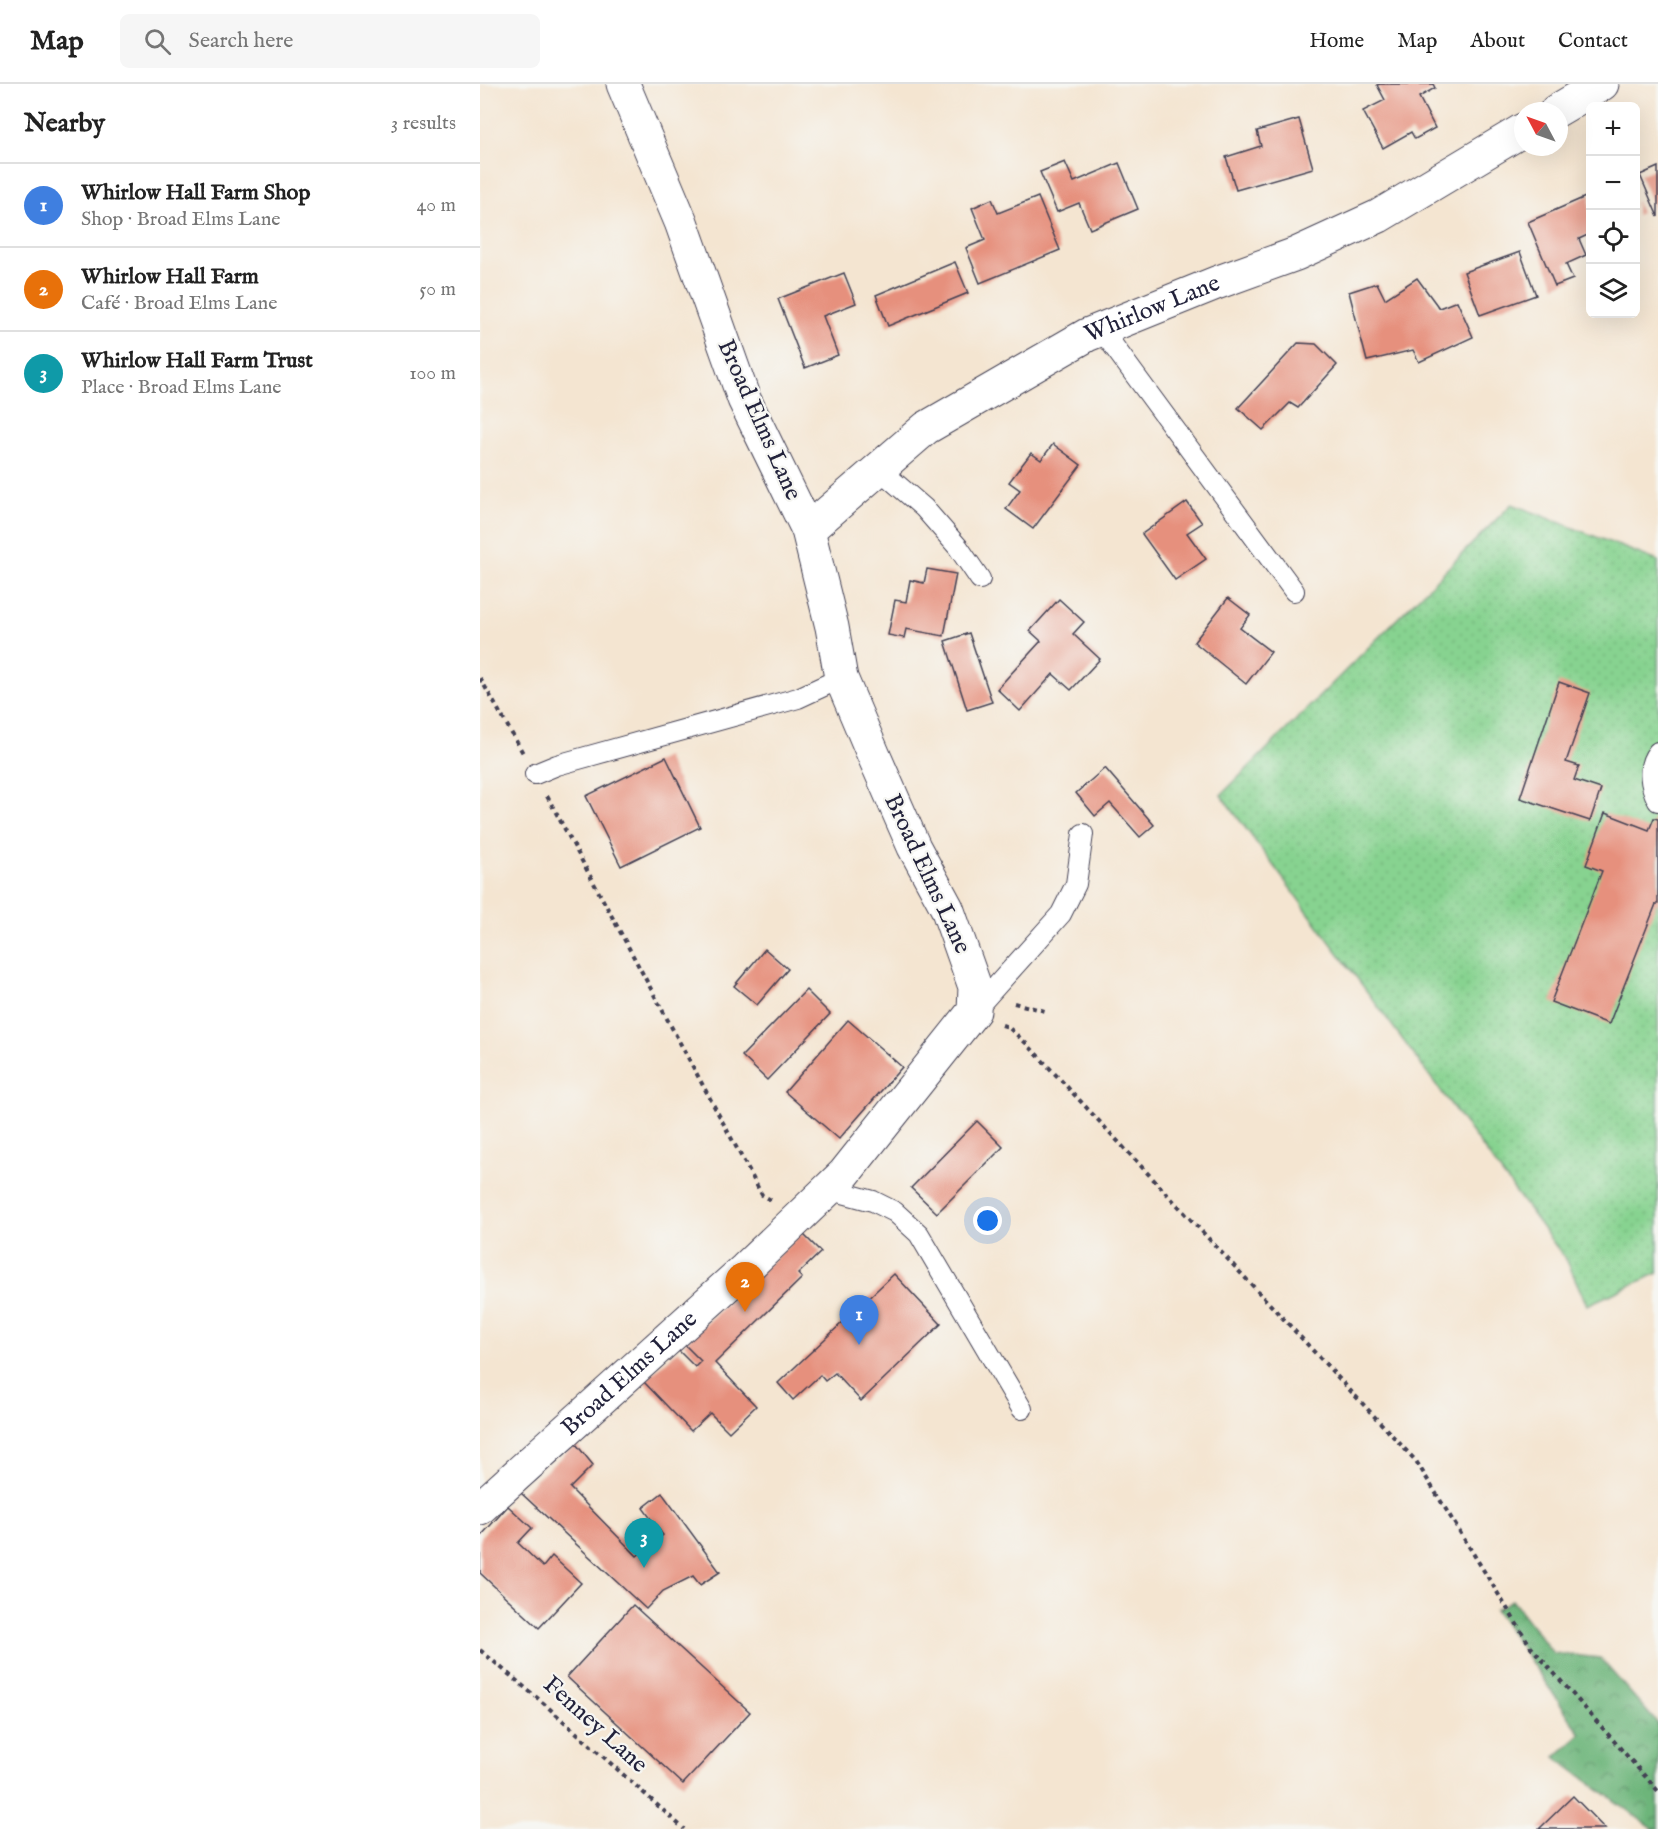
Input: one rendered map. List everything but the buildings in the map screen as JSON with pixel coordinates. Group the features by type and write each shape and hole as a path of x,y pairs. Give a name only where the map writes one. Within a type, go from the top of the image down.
{"street":[{"name":"Broad Elms Lane","path":"480,1508 745,1269 844,1174 974,1011 975,987 947,908 914,847 842,678 808,530 744,399 681,222 623,84"},
{"path":"1568,104 1602,84"},
{"name":"Whirlow Lane","path":"808,530 926,428 1087,335 1216,283 1296,254 1379,216 1514,135"}],"lane":[{"path":"1101,329 1294,591"},
{"path":"879,469 924,508 958,547 980,579"},
{"path":"535,774 557,765 798,698 842,678"},
{"path":"1658,752 1652,759 1650,775 1658,801"},
{"path":"974,1011 1061,914 1076,884 1083,834"},
{"path":"828,1189 873,1201 895,1212 919,1234 1022,1409"}],"path":[{"path":"480,678 535,774 762,1195 799,1217"},
{"path":"974,1011 1008,1028 1029,1046 1416,1461 1531,1647 1658,1791"},
{"name":"Fenney Lane","path":"480,1650 541,1701 684,1829"}],"green space":[{"path":"1512,504 1658,561 1658,1273 1587,1305 1567,1261 1221,795"},
{"path":"1512,1600 1553,1653 1600,1658 1658,1724 1658,1829 1653,1829 1555,1757 1581,1734 1495,1610"}],"place":[{"name":"Whirlow Hall Farm","path":"745,1312"},
{"name":"Whirlow Hall Farm Shop","path":"859,1345"},
{"name":"Whirlow Hall Farm Trust","path":"644,1568"}]}
